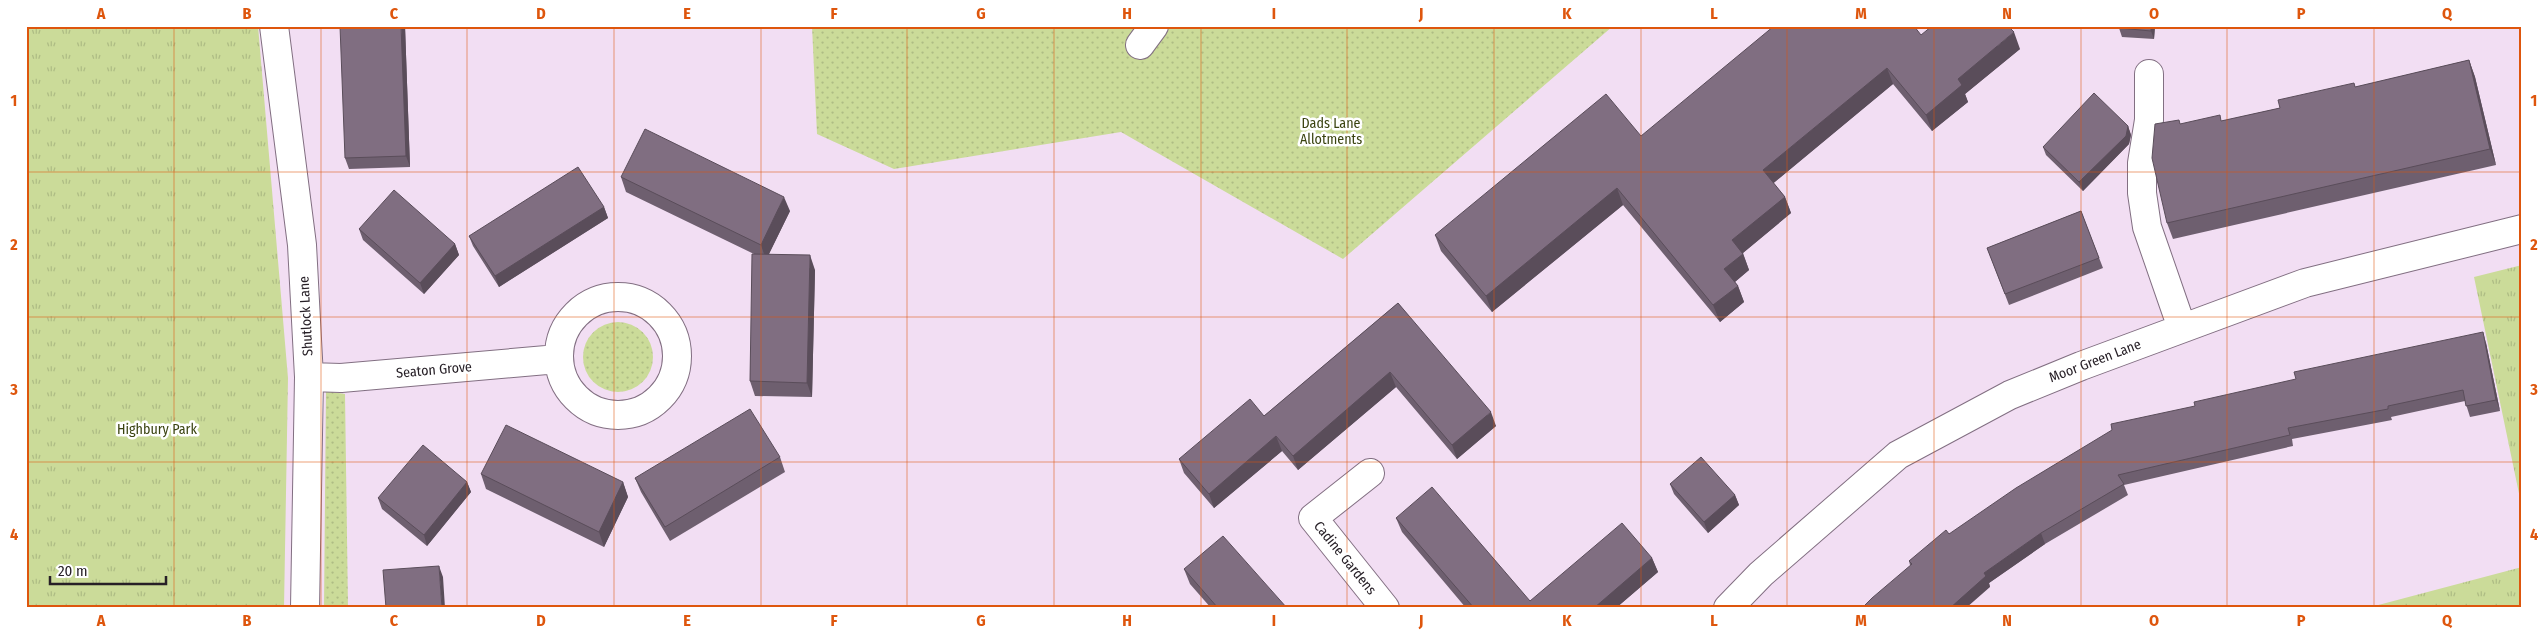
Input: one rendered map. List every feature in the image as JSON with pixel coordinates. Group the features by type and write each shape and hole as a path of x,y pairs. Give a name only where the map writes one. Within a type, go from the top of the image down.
{"street":[{"name":"Shutlock Lane","path":"274,26 302,246 309,377 304,608"},
{"path":"2149,74 2148,120 2142,163 2142,193 2148,227 2182,328"},
{"name":"Moor Green Lane","path":"1728,608 1761,574 1898,455 2010,395 2182,328 2305,283 2522,229"},
{"path":"618,297 638,300 654,309 668,323 676,340 678,359 673,379 663,396 647,408 628,416 608,415 589,408 573,395 562,378 558,359 561,339 569,322 582,308 600,300 618,297"},
{"name":"Seaton Grove","path":"309,377 341,378 558,359"},
{"name":"Cadine Gardens","path":"1370,473 1313,518 1385,608"}],"green space":[{"name":"Highbury Park","path":"26,26 258,26 288,378 284,608 26,608"},
{"name":"Dads Lane Allotments","path":"812,26 1613,26 1343,259 1121,132 894,169 817,134"},
{"path":"2522,265 2522,508 2474,277"},
{"path":"625,322 638,328 647,337 651,343 653,357 651,371 643,382 632,390 611,392 604,390 593,382 585,371 583,350 585,343 593,332 604,324"},
{"path":"326,391 345,394 348,608 324,608"},
{"path":"2522,567 2522,608 2367,608"}],"building":[{"path":"340,26 401,26 406,156 345,158"},
{"path":"1774,26 1914,26 1921,35 1932,26 2008,26 2014,32 1958,79 1962,85 1926,115 1887,68 1763,170 1785,197 1732,240 1743,254 1724,269 1738,286 1713,305 1617,188 1486,296 1435,235 1606,94 1641,136"},
{"path":"2119,26 2151,26 2151,31 2119,28"},
{"path":"2469,60 2490,149 2167,223 2152,158 2155,124 2179,120 2180,124 2220,115 2221,121 2280,108 2278,100 2354,83 2355,87"},
{"path":"2094,93 2128,126 2126,136 2079,182 2043,147"},
{"path":"645,129 784,197 761,245 621,177"},
{"path":"578,167 604,207 495,276 469,236"},
{"path":"394,190 455,244 420,283 359,229"},
{"path":"2081,211 2099,258 2005,294 1987,248"},
{"path":"752,254 810,255 807,383 750,381"},
{"path":"1398,303 1491,412 1452,445 1390,372 1293,456 1276,436 1209,494 1179,459 1250,399 1264,416"},
{"path":"2483,332 2496,400 2466,406 2463,390 2388,406 2388,409 2288,428 2290,435 2118,475 2124,484 2041,533 1984,573 1986,576 1950,608 1862,608 1912,564 1909,561 1946,530 1949,534 2016,488 2112,430 2111,424 2195,406 2194,402 2296,379 2294,372"},
{"path":"750,409 780,457 665,527 635,478"},
{"path":"506,425 623,482 599,532 481,474"},
{"path":"423,445 467,482 424,535 378,498"},
{"path":"1701,457 1735,495 1704,522 1670,484"},
{"path":"1432,487 1530,601 1622,523 1652,558 1594,608 1474,608 1396,518"},
{"path":"1223,536 1287,608 1218,608 1184,569"},
{"path":"439,566 442,608 386,608 383,570"}]}
